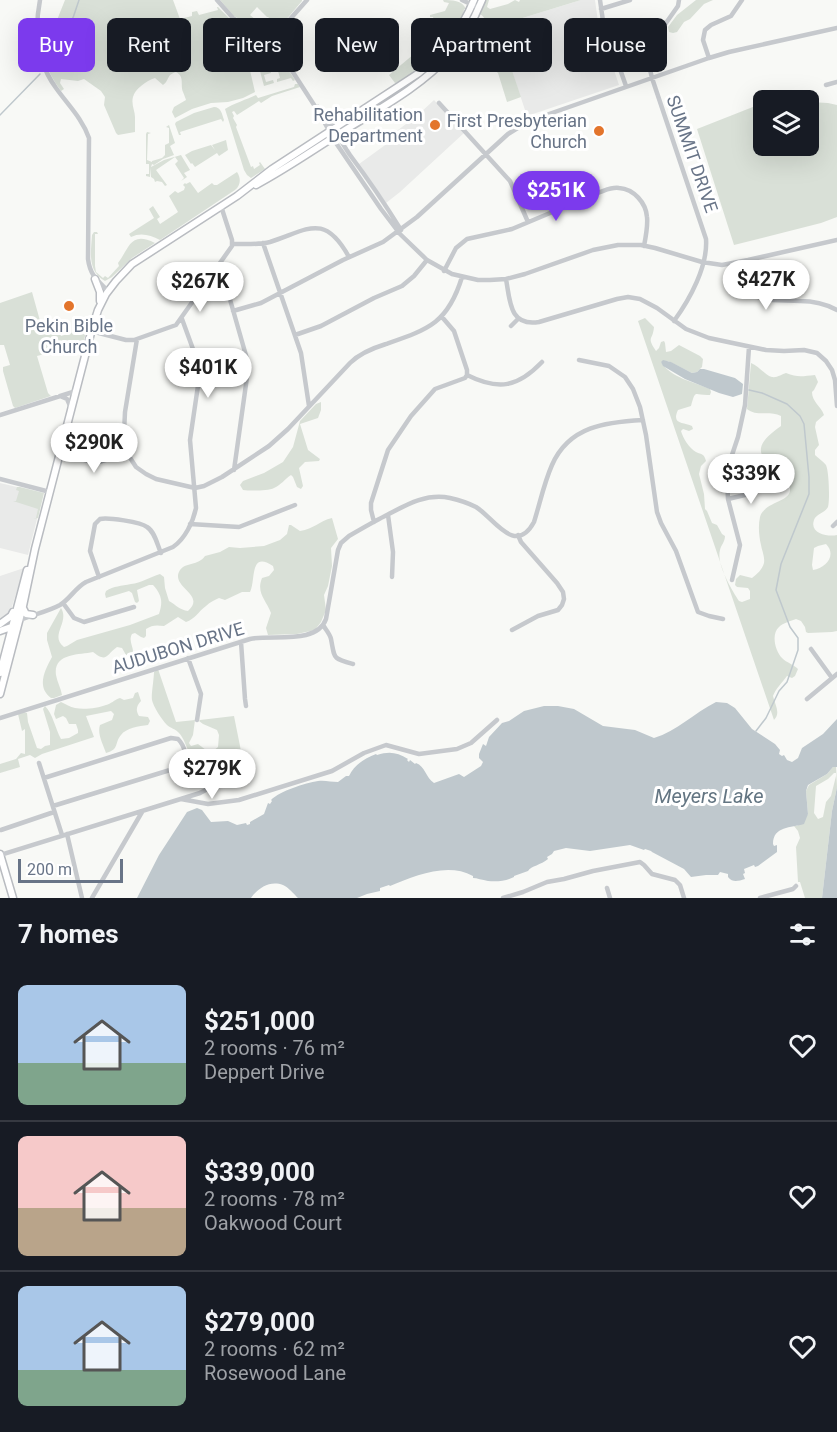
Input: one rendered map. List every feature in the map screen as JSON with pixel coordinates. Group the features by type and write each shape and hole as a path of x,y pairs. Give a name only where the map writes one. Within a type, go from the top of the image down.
{"main road":[{"path":"0,694 25,574 42,524 91,331 108,291 135,262 237,196 276,174 333,133 402,93 437,67 461,40 475,4 482,0"},
{"path":"95,279 100,292 100,306"},
{"path":"20,606 26,614 33,615"},
{"path":"0,629 20,606"},
{"path":"0,629 15,624"},
{"path":"0,673 15,624"},
{"path":"0,629 5,635 7,644"},
{"path":"0,854 13,898"}],"street":[{"path":"40,0 36,36 42,64 55,87 83,122 89,138 89,268 95,279 108,291"},
{"path":"217,0 232,18"},
{"path":"291,18 307,0"},
{"path":"462,0 475,4"},
{"path":"600,0 603,21 626,86"},
{"path":"601,9 630,0"},
{"path":"667,21 680,0"},
{"path":"709,58 704,40 705,30 730,16 742,0"},
{"path":"233,311 259,304 379,244 417,217 511,132 529,121 709,58 837,28"},
{"path":"293,72 307,94 325,115 333,133 386,206 399,230 412,247 426,260 444,271 462,277 506,279 607,246 645,246 718,265 737,263 837,240"},
{"name":"SUMMIT DRIVE","path":"651,72 704,230 706,246 689,298 674,321"},
{"path":"826,85 837,82"},
{"path":"439,103 512,184 528,222"},
{"path":"444,271 451,255 464,240 505,231 613,188 630,191 638,197 646,209 645,246"},
{"path":"221,206 233,244"},
{"path":"233,244 263,243 302,229 319,229 335,236 349,257"},
{"path":"263,243 304,366 309,406"},
{"path":"91,331 126,340 137,339 175,326 233,244"},
{"path":"295,335 321,326 402,286 414,276 426,260"},
{"path":"737,263 743,284 755,296 765,299 809,301 837,310"},
{"path":"213,275 226,286 247,359 248,370 234,470"},
{"path":"137,339 125,412 124,441 127,453 136,466 146,474 156,479 195,488 234,470 273,443 361,354 421,332 434,324 455,299 462,277"},
{"path":"506,279 511,308 518,319 527,323 539,322 628,297 648,302 674,321 704,337 771,351 804,350 818,353 832,370 837,406"},
{"path":"374,522 371,515 371,503 390,445 434,390 465,378 468,372 454,331 442,316"},
{"path":"15,624 63,603 77,587 178,544 190,524 196,508 191,437 200,372 182,319"},
{"path":"511,326 518,319"},
{"path":"732,580 740,545 728,499 728,471 745,405 749,347"},
{"path":"579,360 609,366 627,379 637,399 643,420 660,519 676,551 698,612 723,619"},
{"path":"467,375 488,382 512,384 526,377 542,362"},
{"path":"0,416 76,391"},
{"path":"60,396 67,399 71,411"},
{"path":"352,664 334,656 330,637 323,625 335,561 340,545 347,537 409,503 434,497 445,497 474,506 505,533 518,535 527,532 532,525 552,466 560,451 567,444 581,433 603,424 643,420"},
{"path":"60,454 96,462 127,453"},
{"path":"0,479 50,492"},
{"path":"728,499 749,494 761,485"},
{"path":"190,524 239,527 295,506"},
{"path":"388,515 393,552 392,577"},
{"path":"99,577 90,551 95,524 100,519 110,518 146,525 153,533 161,553"},
{"path":"512,630 538,616 560,608 564,599 562,590 521,542 518,535"},
{"path":"63,603 74,618 84,622 134,607"},
{"path":"15,624 43,611"},
{"name":"AUDUBON DRIVE","path":"0,718 241,642 263,637 308,634 316,632 323,625"},
{"path":"241,642 246,705"},
{"path":"811,649 832,678"},
{"path":"188,658 201,694 197,720"},
{"path":"807,699 837,674"},
{"path":"180,799 208,804 239,800 332,771 364,753 386,745 419,754 457,749 471,743 496,720"},
{"path":"1,830 54,809 182,767 186,764 186,758 182,745 176,738 171,738 44,778"},
{"path":"39,763 65,835 82,898"},
{"path":"0,854 180,799 209,789 232,776"},
{"path":"92,898 142,811"},
{"path":"503,898 547,882 640,862 652,874 675,880 680,885 684,898"},
{"path":"760,898 793,889 796,886"},
{"path":"607,888 610,898"}],"shaded area":[{"path":"65,0 173,0 180,18 107,18 107,72 176,72 169,76 163,85 155,78 136,91 132,102 135,132 118,135 116,133 104,105 105,97 101,91 84,79 78,81 61,79 60,83 64,89 61,91 50,72 95,72 95,18 58,18"},
{"path":"220,0 302,0 288,18 269,18 257,7 250,15 254,18 234,16"},
{"path":"443,0 453,0 464,6 466,9 461,18 430,17 430,15 445,11 449,3"},
{"path":"486,0 489,0 487,7 490,9 515,0 519,2 520,0 581,0 523,18 484,18 480,14"},
{"path":"581,0 595,0 597,18 564,18 564,72 615,72 619,85 527,116 512,72 552,72 552,18 523,18"},
{"path":"696,0 713,0 704,4 684,22 677,32 669,32 668,27 677,15"},
{"path":"218,7 229,18 203,18 203,72 250,72 255,92 243,98 211,103 192,109 175,118 172,112 174,107 186,100 180,76 176,72 191,72 191,18 184,18 192,16 192,12 197,11 199,15 218,10"},
{"path":"411,57 411,72 415,72 395,83 389,75 393,72 399,72 399,67"},
{"path":"260,72 271,72 264,75 266,82 273,80 274,83 264,86"},
{"path":"278,72 289,72 295,80 291,78 277,82 280,78"},
{"path":"513,72 521,97 507,102 498,73"},
{"path":"295,84 300,87 272,96 261,103 259,101 237,115 234,111 232,112 251,167 253,166 254,169 260,165 260,162 265,169 251,178 244,170 225,109 256,95 258,98 294,87"},
{"path":"434,100 464,133 386,203 359,164 388,143 386,139"},
{"path":"819,103 837,105 837,217 734,245 697,129 753,107 753,156 819,156"},
{"path":"214,107 221,111 223,122 221,119 180,132 181,135 179,135 176,122"},
{"path":"169,125 175,143 170,146 174,155 152,164 151,167 164,160 181,155 190,170 184,173 187,177 181,181 184,178 175,164 178,161 175,157 156,170 167,185 165,186 162,182 155,182 151,177 151,168 150,177 146,176 149,174 149,164 146,164 146,134 151,133 148,134 147,160 152,162 165,155 165,145 169,143 169,128 166,127"},
{"path":"226,140 228,150 219,156 217,153 195,167 185,155 211,145 215,150 212,145"},
{"path":"237,172 240,181 235,190 160,240 146,235 131,237 129,234 154,218 149,209 153,206 160,217 157,219 160,224 178,212 169,196 175,191 178,193 184,190 185,183 190,182 198,193 212,183 217,185"},
{"path":"94,232 98,234 95,234 96,272 103,278 105,276 108,278 119,266 118,263 135,240 155,243 132,258 105,281 95,272 91,261"},
{"path":"32,292 42,328 56,324 61,336 87,328 83,344 37,356 48,393 51,396 15,408 3,371 3,367 10,365 4,345 0,345 0,303"},
{"path":"645,318 654,327 651,341 656,351 664,341 666,352 679,345 703,359 702,367 692,373 668,361 661,362 677,376 710,389 711,392 710,395 696,394 691,406 678,410 676,418 679,422 692,426 693,429 689,431 683,429 682,434 691,448 702,455 706,461 701,466 699,474 705,509 712,523 717,525 725,536 719,556 721,563 638,321"},
{"path":"751,363 772,377 786,373 797,376 815,375 818,382 812,395 824,415 816,422 819,445 815,450 815,455 826,465 829,493 828,507 815,518 813,525 814,529 821,534 837,535 837,631 808,633 801,621 796,619 779,627 775,634 777,651 784,660 798,669 792,678 787,676 774,693 777,712 774,720 724,573 739,601 750,599 748,588 737,587 736,579 740,575 752,578 762,568 764,561 759,535 760,517 766,508 786,497 790,490 788,481 762,455 761,447 767,438 781,426 781,416 755,413 747,409","holes":["826,544 830,557 826,564 813,570 814,548"]},
{"path":"321,402 318,418 300,424 308,450 320,459 305,462 299,468 303,486 301,489 297,487 291,475 271,489 243,490 240,485 243,481 283,462 293,447 300,421 316,404"},
{"path":"0,483 21,488 40,507 28,555 0,548"},
{"path":"17,487 44,493 38,518 33,519 36,518 38,509 13,501 16,501 19,491 16,490"},
{"path":"332,518 338,539 331,548 332,566 324,595 326,610 315,630 297,634 268,635 266,628 271,613 261,592 260,583 262,578 269,576 274,570 273,566 260,562 255,569 250,592 242,592 225,600 219,598 209,603 189,621 186,622 178,617 164,626 150,627 146,629 144,638 135,633 132,634 133,654 130,656 126,655 122,648 117,647 104,657 93,652 63,659 56,668 62,695 51,698 46,694 43,678 52,657 47,633 61,608 63,618 58,638 64,647 77,640 159,614 161,599 153,585 137,590 139,601 137,603 129,591 106,598 106,591 115,587 160,574 164,577 169,601 188,611 193,605 193,600 179,581 178,576 180,570 185,566 229,547 264,546 280,540 287,534 289,525 300,531"},
{"path":"24,568 10,613 0,621 0,576"},
{"path":"158,669 176,722 195,720 193,735 189,743 191,746 198,744 206,750 213,751 218,747 217,730 199,721 234,716 241,751 234,749 217,767 195,777 177,781 178,773 186,767 190,760 189,754 181,735 165,723 153,703 154,672"},
{"path":"138,692 141,701 137,708 138,714 148,717 150,721 148,725 123,733 115,748 110,751 106,753 99,728 100,725 112,720 114,714 111,711 86,716 94,737 35,758 30,755 18,759 20,767 0,773 0,764 16,759 21,753 25,754 25,729 22,731 18,714 27,713 37,748 41,749 50,745 50,732 43,709 45,706 61,739 69,738 78,733 76,724 69,724 63,716 56,719 54,714 56,705 61,702 75,708 95,708 120,698 124,700 133,698"},
{"path":"836,766 837,787 822,898 805,898 800,882 798,882 796,847 800,838 794,826 797,826 808,814 806,791 809,785 827,774","holes":["836,773 823,817 818,819 814,813 816,786"]}],"water":[{"path":"663,360 692,373 704,369 735,378 743,384 742,394 733,397 685,379 663,366 661,362"},
{"name":"Meyers Lake","path":"716,702 727,703 735,708 752,729 775,744 780,750 779,754 792,762 798,758 802,748 823,734 837,719 837,767 833,767 827,774 808,785 806,791 808,814 804,824 779,831 773,844 777,845 777,852 758,866 754,865 744,869 745,879 734,881 728,877 728,874 720,872 718,875 691,877 684,869 651,851 630,845 590,851 566,848 554,851 547,857 548,859 528,871 501,881 473,878 463,872 453,870 431,872 380,888 380,891 357,898 298,898 285,886 269,884 257,891 251,898 137,898 159,855 187,812 197,808 202,810 211,822 228,821 237,825 246,823 247,825 264,814 268,803 270,804 271,800 280,794 313,782 338,782 349,776 360,762 376,754 393,753 408,759 409,762 410,760 416,763 424,769 434,783 459,774 464,777 481,766 483,762 479,754 483,744 486,746 489,737 502,723 524,711 544,706 574,709 603,726 635,730 654,738 670,731"},
{"path":"837,787 837,898 822,898 832,811"}],"waterway":[{"path":"73,18 79,0"},
{"path":"0,115 40,74"},
{"path":"749,390 787,404 800,416 804,424 809,477 809,494 781,564 776,590 790,627 798,638 798,650 787,682 779,691 766,718 756,731"}],"place":[{"name":"Rehabilitation Department","path":"435,125"},
{"name":"First Presbyterian Church","path":"599,131"},
{"name":"Pekin Bible Church","path":"69,306"}]}
